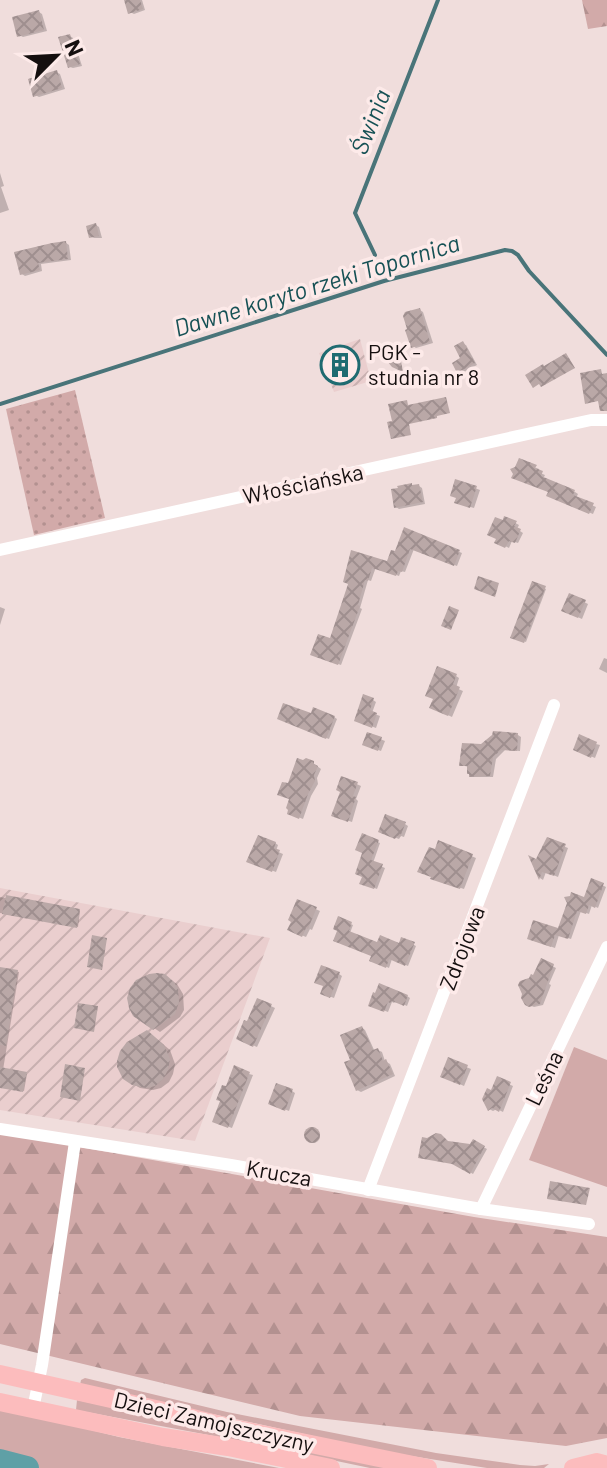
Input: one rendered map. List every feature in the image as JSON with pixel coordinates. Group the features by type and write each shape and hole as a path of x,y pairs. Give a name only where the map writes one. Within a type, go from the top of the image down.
{"main road":[{"name":"Dzieci Zamojszczyzny","path":"0,1374 228,1427 428,1468"},
{"name":"Dzieci Zamojszczyzny","path":"0,1402 163,1437 331,1468"},
{"path":"573,1468 604,1463"}],"street":[{"name":"Włościańska","path":"0,550 591,420 607,420"},
{"name":"Zdrojowa","path":"368,1190 554,705"},
{"name":"Leśna","path":"481,1209 607,947"},
{"name":"Krucza","path":"0,1129 589,1224"},
{"path":"33,1409 75,1142"}],"shaded area":[{"path":"360,339 371,381 334,392 319,353"},
{"path":"0,888 270,938 195,1141 0,1110"}],"green space":[{"path":"582,0 607,0 607,26 588,29"},
{"path":"75,390 105,518 34,535 6,409"},
{"path":"574,1047 607,1060 607,1187 529,1160"},
{"path":"0,1133 474,1217 607,1237 607,1438 566,1446 300,1416 0,1344"},
{"path":"85,1378 227,1412 436,1453 520,1465 549,1464 544,1468 487,1468 386,1452 80,1385"},
{"path":"77,1400 392,1468 370,1468 76,1410"},
{"path":"0,1410 119,1437 279,1468 0,1468"}],"building":[{"path":"124,0 140,0 143,9 128,14"},
{"path":"39,10 44,30 17,37 12,17"},
{"path":"70,34 80,64 68,68 58,37"},
{"path":"57,70 62,88 33,97 28,79"},
{"path":"96,223 99,236 89,238 86,226"},
{"path":"66,241 68,259 38,263 40,270 20,275 14,252"},
{"path":"420,308 430,342 411,348 403,316 405,312"},
{"path":"463,341 475,363 457,373 452,363 460,358 454,346"},
{"path":"398,344 403,372 387,361 387,346"},
{"path":"566,353 575,368 541,387 539,384 533,388 525,375"},
{"path":"601,369 602,374 607,373 607,411 600,411 598,401 585,404 580,373"},
{"path":"446,397 450,413 409,424 411,435 391,439 387,422 392,421 388,404 407,400 408,405"},
{"path":"519,458 537,465 535,468 543,471 541,476 575,490 573,495 594,503 589,514 546,496 548,492 511,478 513,474 510,469 515,467"},
{"path":"455,479 477,486 470,508 454,503 456,498 450,496"},
{"path":"419,484 423,502 394,508 391,489"},
{"path":"504,516 517,521 514,526 521,529 515,543 509,541 505,548 487,535 495,517 503,520"},
{"path":"404,527 460,550 454,566 410,549 402,572 398,571 396,576 372,568 368,581 365,580 360,606 338,665 310,655 318,634 330,638 348,584 343,582 351,550 387,561 391,550 395,551"},
{"path":"478,576 499,583 495,597 474,589"},
{"path":"532,581 546,586 524,643 510,638"},
{"path":"569,593 586,600 578,618 561,611"},
{"path":"449,606 459,610 451,630 441,626"},
{"path":"437,666 457,674 453,684 460,687 448,716 429,708 433,699 425,696"},
{"path":"363,694 374,698 370,710 377,713 372,728 354,721"},
{"path":"283,703 311,713 313,707 335,716 326,739 277,719"},
{"path":"493,731 518,733 517,751 501,750 493,757 490,776 469,777 467,766 459,766 462,743 481,744"},
{"path":"367,732 382,737 378,751 362,745"},
{"path":"579,734 597,742 591,758 573,750"},
{"path":"297,758 314,761 318,766 299,819 287,814 289,799 277,795 282,782 288,783"},
{"path":"341,776 358,782 348,822 331,816 340,792 336,790"},
{"path":"385,814 406,822 400,837 395,839 378,832"},
{"path":"362,833 379,840 371,860 383,864 374,889 359,884 362,877 355,874 362,853 355,850"},
{"path":"258,835 276,842 274,848 280,850 272,872 246,862"},
{"path":"547,837 566,844 554,876 542,872 539,880 528,855 536,859"},
{"path":"438,840 473,854 460,889 417,872 429,847 435,849"},
{"path":"591,878 604,883 595,908 589,905 586,914 577,911 568,939 555,935 551,947 527,939 533,920 558,928 567,903 564,897 570,896 571,892 584,897"},
{"path":"6,895 80,909 77,928 2,914"},
{"path":"297,899 317,907 302,937 287,930"},
{"path":"338,916 352,922 349,931 377,942 380,935 399,943 401,937 415,942 405,966 389,959 386,968 369,961 371,956 333,941"},
{"path":"92,935 107,938 102,970 87,967"},
{"path":"541,958 554,964 540,1004 529,1007 521,998 518,985 533,975"},
{"path":"321,965 340,972 330,998 320,994 323,986 314,983"},
{"path":"0,967 18,970 6,1046 0,1045"},
{"path":"157,973 165,974 174,982 179,1002 175,1014 153,1030 133,1016 127,998 136,980"},
{"path":"379,983 408,995 404,1006 388,1002 384,1012 368,1006"},
{"path":"257,998 272,1004 253,1047 236,1039"},
{"path":"78,1003 98,1006 94,1032 74,1028"},
{"path":"362,1026 373,1050 378,1048 393,1074 356,1091 344,1062 350,1060 340,1035"},
{"path":"147,1030 164,1045 170,1059 163,1079 155,1086 146,1088 123,1079 117,1061 127,1042"},
{"path":"448,1057 468,1065 460,1085 440,1077"},
{"path":"65,1064 85,1068 80,1101 60,1097"},
{"path":"234,1065 250,1072 228,1128 212,1122 220,1101 216,1100 222,1085 226,1086"},
{"path":"0,1067 27,1072 23,1092 0,1088"},
{"path":"497,1076 511,1082 499,1112 492,1108 488,1111 482,1099 487,1088 491,1090"},
{"path":"276,1083 293,1089 285,1111 268,1104"},
{"path":"309,1127 315,1127 320,1135 318,1141 309,1143 304,1138 304,1132"},
{"path":"436,1133 448,1141 470,1144 473,1139 485,1146 470,1174 452,1164 418,1158 422,1137"},
{"path":"550,1181 590,1188 586,1205 547,1199"}],"waterway":[{"name":"Świnia","path":"375,255 355,213 438,0"},
{"name":"Dawne koryto rzeki Topornica","path":"0,404 384,281 505,250 518,255 529,271 607,355"},
{"path":"0,1461 27,1468"}],"place":[{"name":"PGK - studnia nr 8","path":"340,365"}]}
